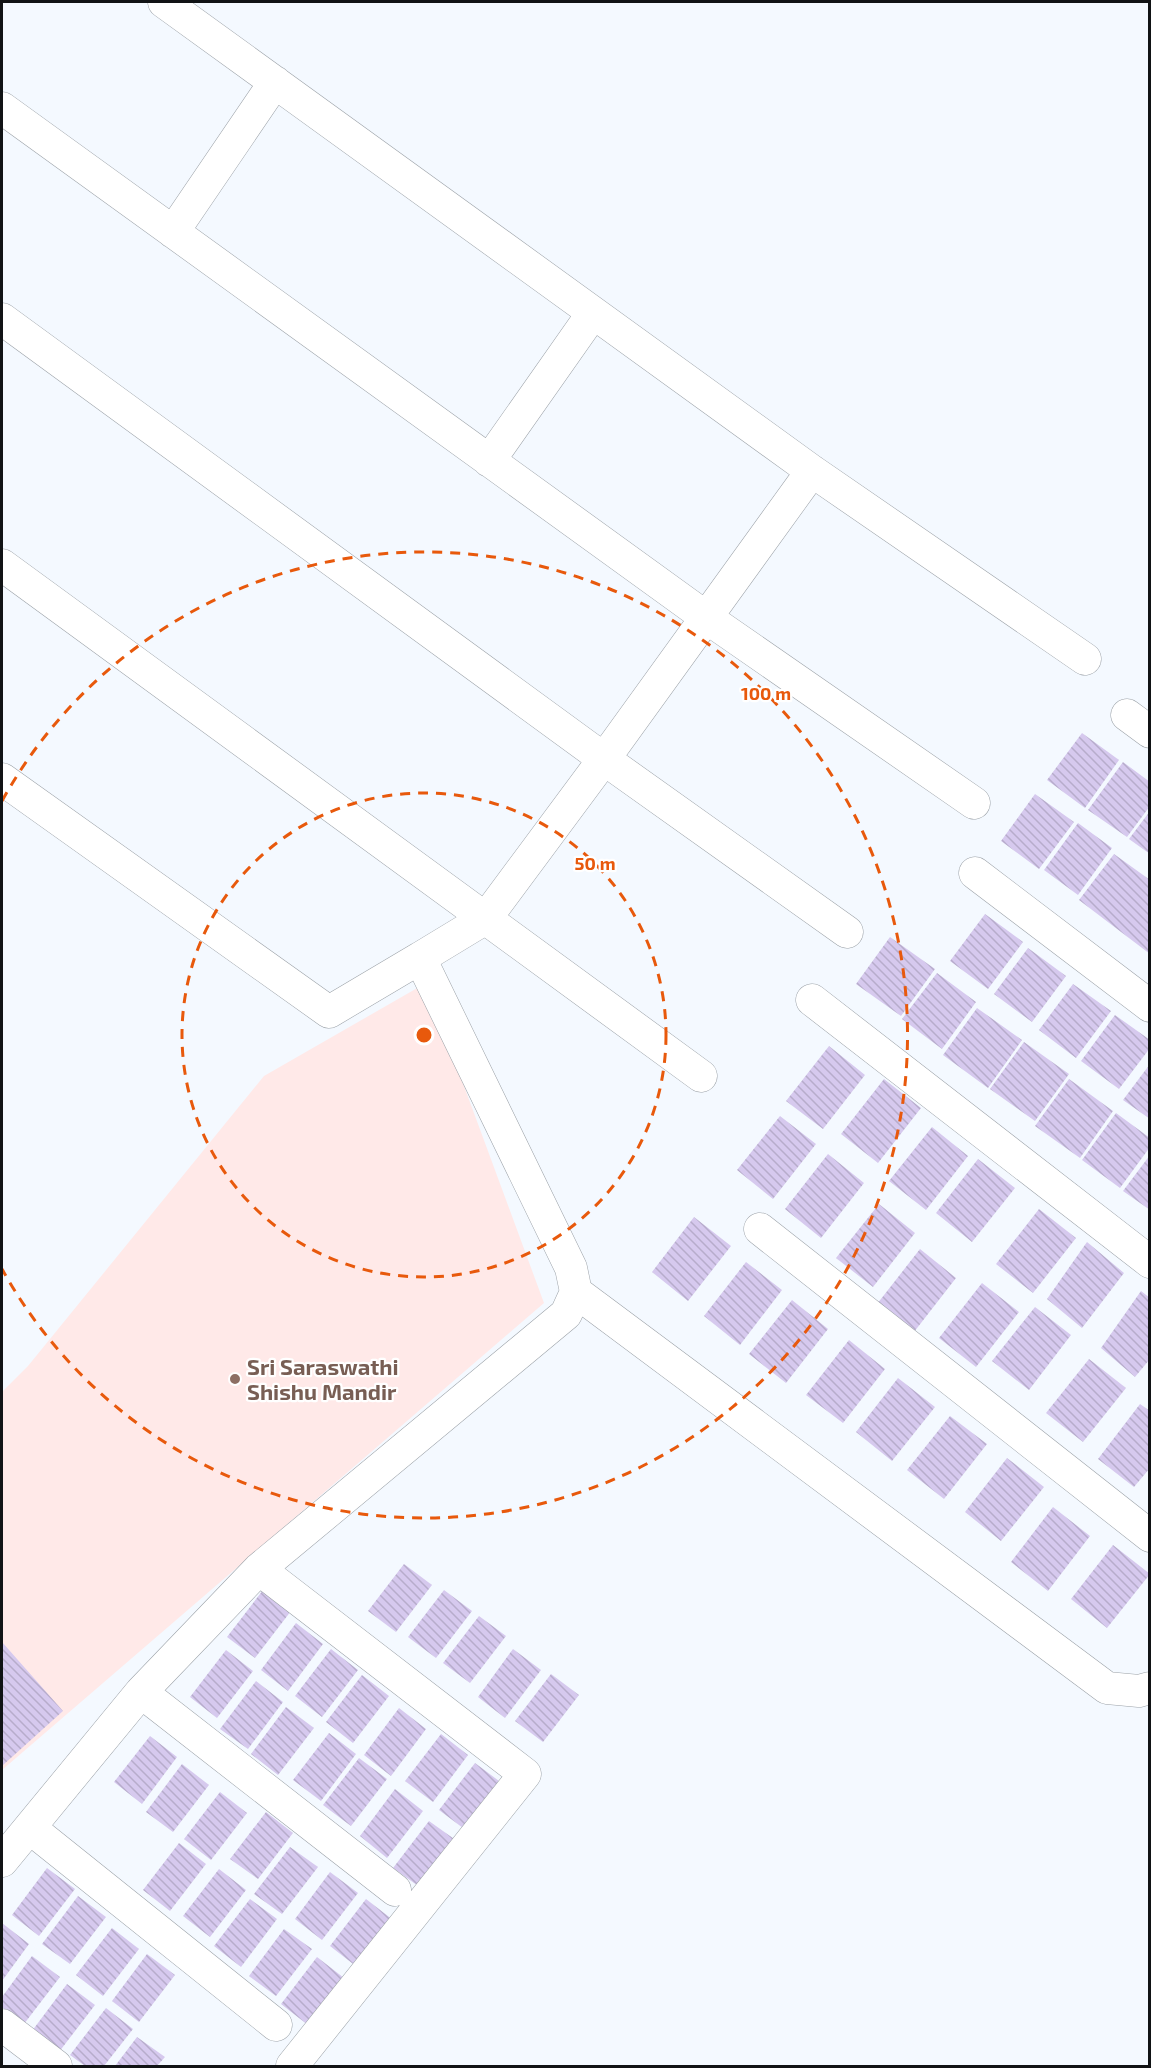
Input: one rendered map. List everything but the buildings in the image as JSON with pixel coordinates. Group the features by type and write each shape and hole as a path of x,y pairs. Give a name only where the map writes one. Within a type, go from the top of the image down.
{"street":[{"path":"164,2 812,471 1085,659"},
{"path":"173,232 275,82"},
{"path":"2,108 707,618 974,803"},
{"path":"489,461 593,313"},
{"path":"2,319 604,759 847,932"},
{"path":"2,779 329,1012 486,918 812,471"},
{"path":"2,564 701,1076"},
{"path":"975,873 1149,1006"},
{"path":"2,1861 141,1692 259,1569 566,1314 576,1292 571,1268 420,958"},
{"path":"812,1000 1149,1262"},
{"path":"760,1229 1149,1536"},
{"path":"576,1292 1107,1688 1139,1691 1149,1688"},
{"path":"259,1569 525,1774 292,2067"},
{"path":"141,1692 395,1890"},
{"path":"30,1828 276,2025"},
{"path":"2,2025 56,2067"}],"shaded area":[{"name":"Sri Saraswathi Shishu Mandir","path":"426,983 544,1303 2,1770 2,1392 28,1366 264,1076"}],"place":[{"name":"Sri Saraswathi Shishu Mandir","path":"235,1379"}]}
